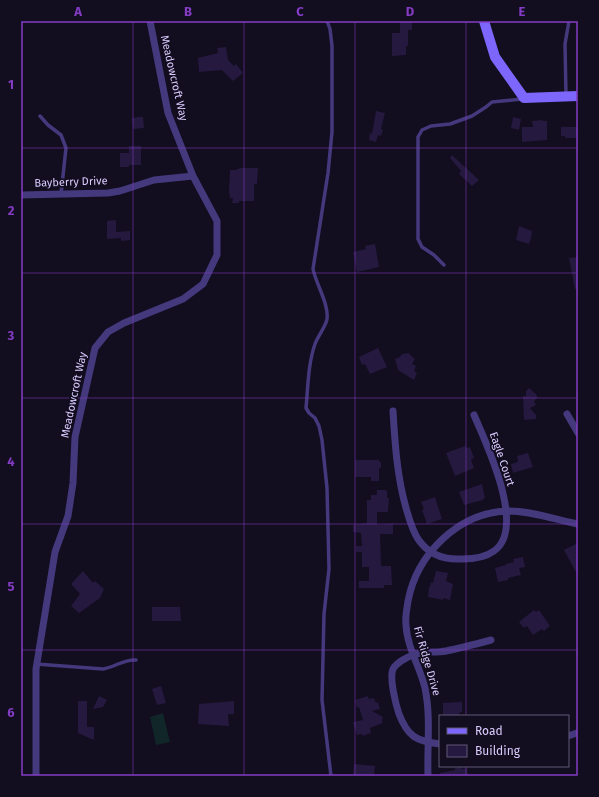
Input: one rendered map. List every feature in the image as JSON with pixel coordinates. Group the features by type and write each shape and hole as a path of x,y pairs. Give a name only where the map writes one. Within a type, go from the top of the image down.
{"street":[{"name":"Meadowcroft Way","path":"36,776 36,664 55,552 68,516 73,483 75,437 95,348 108,332 124,323 183,299 203,284 217,256 217,221 193,176 168,113 150,21"},
{"path":"484,21 495,57 524,98 578,96"},
{"name":"Bayberry Drive","path":"21,195 108,193 120,191 148,182 193,176"},
{"path":"393,411 396,461 400,487 412,528 418,539 430,552"},
{"path":"567,414 578,433"},
{"name":"Eagle Court","path":"430,552 445,559 471,559 494,552 500,546 505,536 507,524 501,484 494,461 474,415"},
{"name":"Fir Ridge Drive","path":"428,776 428,704 425,688 408,641 406,624 410,594 423,562 430,552 448,535 478,517 506,511 516,511 578,524"},
{"path":"439,744 428,743 413,736 403,725 395,699 391,675 393,668 413,655 445,651 491,640"},
{"path":"569,736 577,733"}],"lane":[{"path":"327,21 330,29 332,46 332,132 328,173 313,269 326,305 327,320 315,343 311,358 306,408 315,418 319,426 327,488 329,569 324,614 322,700 331,776"},
{"path":"566,97 565,44 569,21"},
{"path":"444,265 434,255 422,247 418,239 418,137 422,130 431,126 450,124 472,116 486,108 492,102 524,98"},
{"path":"40,116 61,135 66,148 61,194"},
{"path":"36,664 103,669 113,667 128,660 136,660"}],"green space":[{"path":"163,713 170,742 156,745 150,717"}],"building":[{"path":"400,22 412,22 412,30 408,30 408,46 406,46 406,55 392,56 392,33 400,33"},
{"path":"226,47 228,60 234,66 236,64 243,73 233,81 222,70 199,72 198,58 218,53 217,48"},
{"path":"376,111 385,113 381,129 383,130 381,136 378,135 376,142 369,140 370,133 372,134"},
{"path":"143,117 144,128 133,129 132,118"},
{"path":"513,117 521,119 519,130 511,128"},
{"path":"532,121 547,121 547,140 522,142 522,127 533,127"},
{"path":"561,127 576,127 576,129 578,129 578,138 565,138 565,136 561,136"},
{"path":"129,146 141,146 141,165 120,167 120,153 129,153"},
{"path":"452,155 479,180 472,186 459,174 461,171 450,158"},
{"path":"240,168 258,168 257,184 254,184 254,201 239,201 239,203 232,203 233,198 230,198 229,191 230,170"},
{"path":"116,220 116,232 130,231 130,240 121,241 121,238 107,239 107,221"},
{"path":"519,226 532,231 529,244 516,240"},
{"path":"375,244 379,267 357,272 353,252 366,249 365,246"},
{"path":"578,257 578,289 575,289 569,258"},
{"path":"378,348 387,367 370,374 365,364 362,365 359,357"},
{"path":"409,353 415,359 412,364 416,366 414,371 417,373 414,380 398,370 395,359 400,357 402,354"},
{"path":"529,388 538,397 534,401 536,405 530,408 536,415 536,419 524,420 523,396 526,396 526,391"},
{"path":"465,446 466,448 470,447 474,458 471,460 474,468 455,476 446,453"},
{"path":"528,453 533,467 513,473 511,464 518,462 517,456"},
{"path":"355,460 379,460 379,462 381,462 381,468 379,468 379,481 371,481 371,477 355,477"},
{"path":"482,484 485,498 483,500 464,505 459,492"},
{"path":"377,490 387,491 387,498 389,498 388,512 377,512 377,525 393,524 393,534 380,534 381,566 391,566 392,585 384,585 384,588 359,588 359,581 369,581 369,567 362,567 362,552 356,552 356,546 362,546 361,533 353,532 353,525 367,523 367,500 371,500 371,495 377,495"},
{"path":"435,497 442,519 427,524 421,502"},
{"path":"578,543 578,576 564,550"},
{"path":"523,557 525,567 519,568 521,575 498,582 495,568 514,562 513,559"},
{"path":"83,571 93,583 95,581 104,589 100,598 79,613 71,606 80,594 71,584"},
{"path":"436,571 448,573 446,581 453,584 450,600 428,597 429,587 431,582 433,583"},
{"path":"152,607 180,607 181,621 152,621"},
{"path":"534,610 536,612 539,610 550,626 544,631 542,629 533,635 527,626 524,628 519,622"},
{"path":"161,686 166,703 157,705 152,689"},
{"path":"99,696 107,700 103,707 93,709"},
{"path":"368,696 369,699 374,698 376,703 378,702 380,709 372,711 383,717 383,723 370,728 371,733 363,736 362,734 357,735 353,722 363,720 355,700"},
{"path":"78,701 87,701 87,727 94,727 94,740 78,733"},
{"path":"234,701 234,714 228,714 229,726 198,724 199,704"},
{"path":"462,702 462,712 459,713 459,715 443,715 443,703"},
{"path":"354,764 375,766 374,776 353,776"},
{"path":"461,767 462,769 467,768 468,776 440,776 440,773 455,770 455,768"}]}
